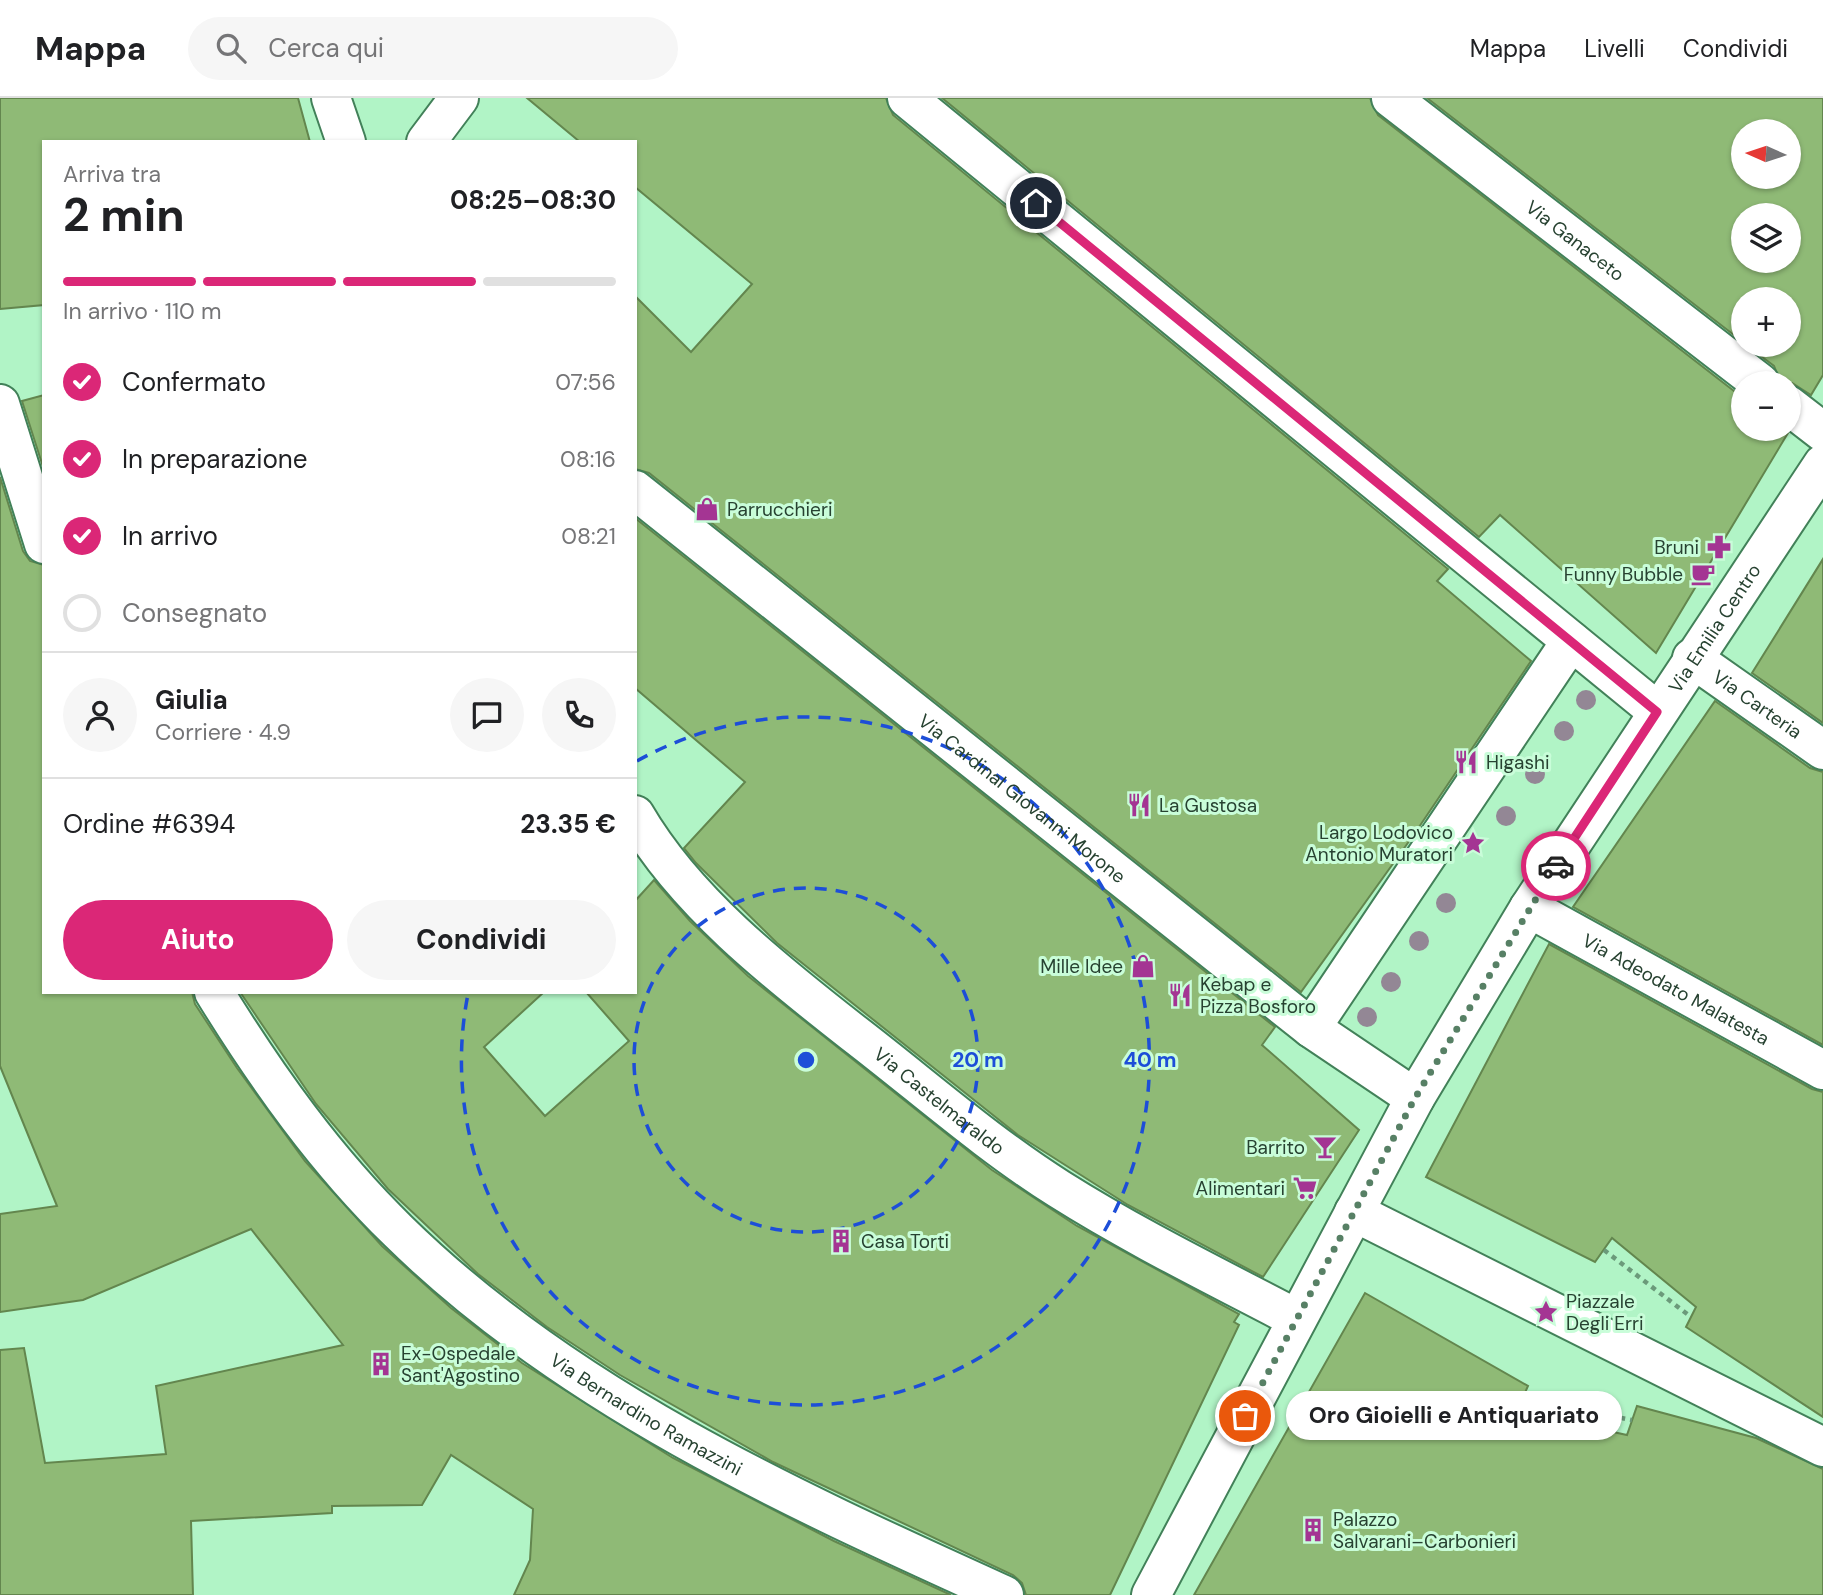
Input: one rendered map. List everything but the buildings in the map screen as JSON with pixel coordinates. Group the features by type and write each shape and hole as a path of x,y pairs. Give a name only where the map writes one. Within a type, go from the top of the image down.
{"street":[{"path":"331,98 345,140"},
{"path":"428,140 459,98"},
{"path":"907,98 1657,712"},
{"name":"Via Ganaceto","path":"1391,98 1744,371"},
{"path":"0,404 42,538"},
{"path":"1801,415 1823,432"},
{"name":"Via Emilia Centro","path":"1151,1595 1415,1098 1529,908 1692,658 1823,464"},
{"name":"Via Cardinal Giovanni Morone","path":"637,494 1311,1028 1415,1098"},
{"path":"1311,1028 1572,641"},
{"name":"Via Carteria","path":"1692,658 1823,750"},
{"name":"Via Castelmaraldo","path":"637,818 647,835 735,935 784,979 1016,1159 1099,1213 1297,1319"},
{"name":"Via Adeodato Malatesta","path":"1529,908 1823,1070"},
{"name":"Via Bernardino Ramazzini","path":"215,994 305,1128 355,1186 398,1232 519,1333 664,1427 747,1475 793,1499 1004,1595"},
{"path":"1354,1212 1823,1447"}],"path":[{"path":"1604,1250 1691,1317"},
{"path":"1522,1399 1632,1420"}],"way so far":[{"path":"1245,1416 1415,1098 1556,866"}],"place":[{"name":"Parrucchieri","path":"707,509"},
{"name":"Bruni","path":"1719,547"},
{"name":"Funny Bubble","path":"1703,574"},
{"name":"Higashi","path":"1466,762"},
{"name":"La Gustosa","path":"1139,805"},
{"name":"Largo Lodovico Antonio Muratori","path":"1473,843"},
{"name":"Mille Idee","path":"1143,966"},
{"name":"Kebap e Pizza Bosforo","path":"1180,995"},
{"name":"Barrito","path":"1325,1147"},
{"name":"Alimentari","path":"1305,1188"},
{"name":"Casa Torti","path":"841,1241"},
{"name":"Piazzale Degli Erri","path":"1546,1312"},
{"name":"Ex-Ospedale Sant'Agostino","path":"381,1364"},
{"name":"Oro Gioielli e Antiquariato","path":"1245,1416"},
{"name":"Palazzo Salvarani–Carbonieri","path":"1313,1530"}],"route":[{"path":"1036,203 1657,712 1556,866"}]}
